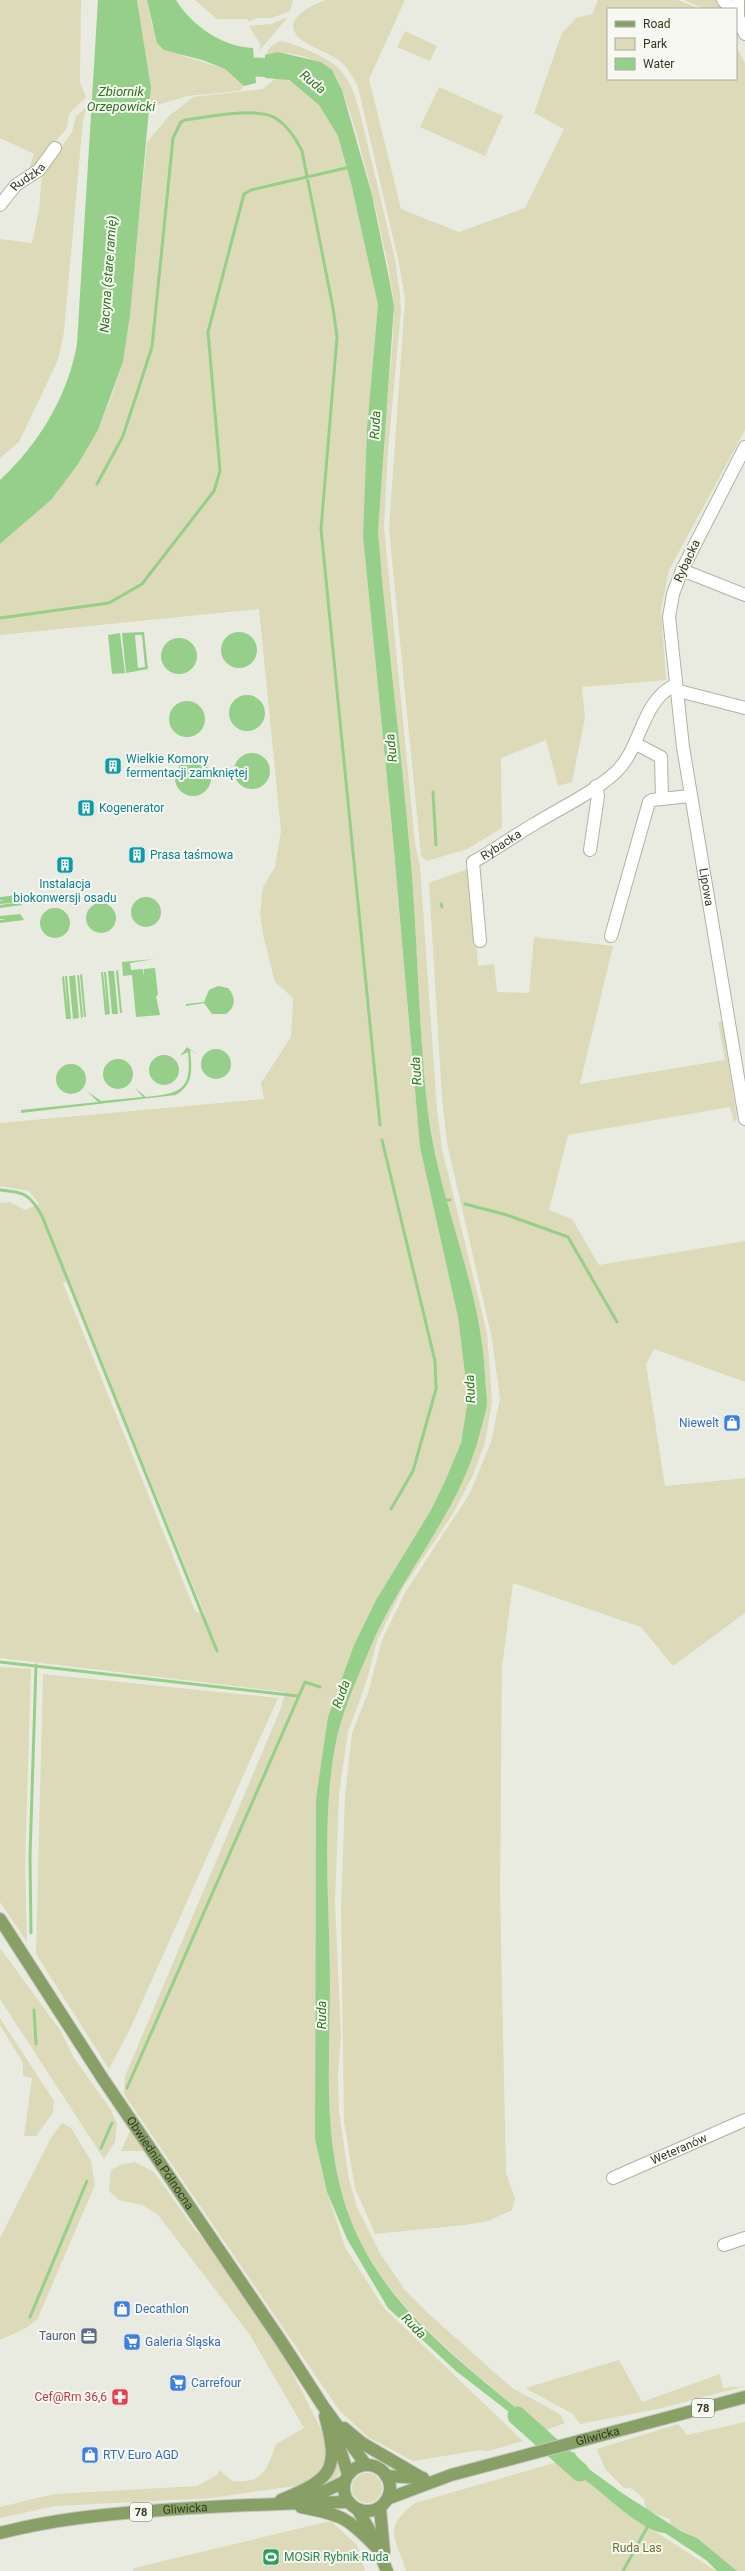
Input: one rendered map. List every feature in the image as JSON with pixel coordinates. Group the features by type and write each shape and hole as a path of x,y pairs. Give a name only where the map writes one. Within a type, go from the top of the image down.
{"main road":[{"name":"Obwiednia Północna","path":"0,1919 103,2079 281,2340 323,2406 366,2465"},
{"name":"Gliwicka","path":"384,2503 451,2475 745,2397"},
{"name":"Obwiednia Północna","path":"323,2406 344,2456 346,2478"},
{"path":"323,2406 362,2443 422,2478"},
{"path":"276,2502 317,2484 330,2466 333,2445 323,2406"},
{"name":"78","path":"346,2478 354,2468 366,2465 379,2468 386,2476"},
{"name":"Gliwicka","path":"386,2476 422,2478 451,2475"},
{"path":"386,2476 390,2488 384,2503 380,2531 386,2570"},
{"path":"346,2478 343,2490 348,2502 358,2510 386,2570"},
{"name":"Gliwicka","path":"276,2502 316,2494 346,2478"},
{"path":"276,2502 340,2515 357,2526 376,2547"},
{"name":"Gliwicka","path":"0,2533 81,2517 276,2502 348,2502"},
{"name":"78","path":"358,2510 371,2511 384,2503"}],"street":[{"path":"723,0 730,8"},
{"path":"737,17 745,34"},
{"name":"Rudzka","path":"0,205 16,185 38,170 55,148"},
{"name":"Rybacka","path":"480,941 474,862 596,786 615,772 636,744 657,698 663,691 675,688 669,613 673,594 682,570 745,447"},
{"path":"682,570 745,595"},
{"path":"675,688 745,708"},
{"name":"Lipowa","path":"675,688 690,796 742,1084 745,1119"},
{"path":"636,744 661,757 662,799"},
{"path":"590,850 598,796 596,786"},
{"path":"611,936 649,802 652,800 690,796"},
{"name":"Weteranów","path":"613,2178 745,2120"},
{"path":"724,2246 745,2238"}],"green space":[{"path":"0,0 81,0 80,82 86,97 69,114 67,128 28,173 34,154 0,138"},
{"path":"137,0 147,0 152,25 183,56 225,69 244,86 239,91 188,96 157,105 150,103 151,88"},
{"path":"195,0 293,0 290,11 272,18 258,18 248,22 248,19 217,19"},
{"path":"326,0 405,0 369,79 401,209 459,232 525,208 564,129 534,113 562,33 576,18 592,14 598,0 678,0 698,8 607,8 607,80 737,80 737,48 745,63 745,430 669,570 661,609 666,680 582,687 585,718 572,782 558,786 546,740 501,758 502,828 467,849 427,861 421,856 389,529 405,300 400,268 358,87 347,69 339,60 303,41 296,34 293,27 299,15 319,2"},
{"path":"684,0 718,0 725,8 703,8"},
{"path":"288,17 260,50 260,44 249,26 271,24"},
{"path":"405,31 437,46 430,61 397,47"},
{"path":"280,41 296,45 323,57 345,75 360,113 395,259 401,311 388,450 384,527 415,843 420,866 437,1110 442,1149 487,1333 492,1402 485,1443 473,1475 454,1512 403,1588 377,1641 367,1680 348,1732 339,1794 335,1902 341,2038 338,2072 339,2111 349,2180 357,2207 381,2255 405,2290 429,2314 512,2388 560,2414 565,2423 543,2431 441,2343 394,2294 375,2267 359,2239 347,2208 338,2177 333,2146 329,2082 330,1956 327,1835 328,1805 335,1747 349,1699 381,1625 444,1518 458,1491 470,1463 480,1433 487,1401 482,1342 476,1309 441,1179 433,1146 428,1113 409,839 379,555 378,503 393,336 394,308 392,290 370,183 349,109 339,83 331,70 316,61 300,55 282,53 265,55 271,46"},
{"path":"276,78 288,80 319,105 338,136 351,183 378,305 367,428 363,536 393,840 420,1147 458,1317 468,1399 461,1443 445,1481 431,1510 376,1600 354,1645 316,1799 315,2139 327,2192 345,2247 384,2308 523,2441 488,2451 481,2450 413,2461 368,2437 339,2410 124,2094 125,2076 281,1708 285,1692 0,1658 0,1203 10,1202 25,1210 39,1204 29,1191 0,1186 0,1123 264,1099 261,1083 291,1037 293,998 275,982 263,935 260,913 263,887 275,867 281,831 259,609 0,635 0,544 55,496 98,430 123,362 128,328 147,142 169,116 193,97 263,89","holes":["69,1280 205,1615 195,1611 63,1283"]},
{"path":"439,87 503,116 485,156 420,127"},
{"path":"87,107 83,120 64,332 58,360 19,442 0,458 0,239 32,243 39,210 42,173 72,132 76,116"},
{"path":"470,868 478,966 494,964 497,992 529,993 534,937 613,946 580,1084 725,1060 718,1022 722,1021 737,1119 734,1122 730,1107 568,1135 549,1210 572,1219 599,1265 745,1241 745,1382 654,1349 646,1364 665,1486 745,1478 745,1613 673,1666 641,1627 513,1583 502,1667 500,1892 506,2173 515,2198 512,2210 488,2221 465,2225 375,2234 355,2188 344,2122 341,1908 345,1795 352,1733 368,1693 382,1640 406,1591 470,1493 491,1442 500,1399 492,1339 447,1143 442,1098 429,883"},
{"path":"0,1667 31,1669 25,1863 27,1942 0,1902"},
{"path":"43,1674 278,1698 130,2029 109,2069 36,1954"},
{"path":"0,1948 60,2030 74,2058 111,2110 117,2124 115,2142 104,2159 0,1999"},
{"path":"0,2018 54,2101 53,2113 36,2136 24,2136 32,2078 23,2076 23,2063 0,2025"},
{"path":"62,2123 71,2128 91,2161 95,2185 37,2320 26,2328 0,2340 0,2238 52,2136"},
{"path":"130,2131 131,2132 143,2151 121,2151"},
{"path":"135,2162 154,2172 195,2230 218,2256 253,2308 284,2356 327,2441 327,2457 316,2477 302,2485 211,2498 55,2506 0,2518 0,2507 54,2494 197,2486 217,2475 219,2470 232,2481 251,2480 262,2473 266,2468 276,2444 304,2428 250,2335 158,2215 142,2205 119,2200 109,2191 111,2170 120,2165"},
{"path":"619,2360 642,2402 720,2374 723,2388 745,2386 662,2408 580,2424 573,2414 525,2388"},
{"path":"745,2422 745,2571 737,2571 697,2538 671,2525 670,2519 646,2510 644,2499 631,2488 624,2488 605,2469 597,2449 678,2424 687,2435"},
{"path":"337,2455 341,2470 337,2478 329,2485 326,2480"},
{"name":"Ruda Las","path":"561,2461 636,2519 716,2571 406,2571 395,2541 394,2534 398,2520 415,2503"},
{"path":"367,2473 378,2477 382,2488 378,2499 367,2503 356,2499 352,2488 356,2477"},
{"name":"MOSiR Rybnik Ruda","path":"331,2521 357,2545 365,2571 133,2571 134,2568"}],"water":[{"name":"Zbiornik Orzepowicki","path":"98,0 137,0 151,88 130,315 123,362 98,430 78,464 52,499 0,544 0,480 27,451 39,435 59,401 73,363 77,344"},
{"name":"Zbiornik Orzepowicki","path":"147,0 176,0 199,26 209,33 231,44 253,48 256,83 244,86 225,69 202,60 164,50 157,43"},
{"path":"278,52 321,62 332,70 342,90 372,195 394,306 378,531 382,579 409,839 428,1113 433,1146 441,1179 476,1309 482,1342 487,1401 480,1433 470,1463 458,1491 444,1518 381,1625 349,1699 335,1747 328,1805 327,1835 330,1956 329,2082 333,2146 338,2177 347,2208 359,2239 375,2268 395,2295 441,2344 543,2431 527,2436 523,2426 513,2415 456,2371 388,2308 347,2239 327,2192 315,2139 316,1799 328,1717 354,1645 376,1600 431,1510 445,1481 461,1443 468,1399 458,1317 420,1147 393,839 363,536 367,428 378,305 351,183 338,136 319,105 289,80 265,78 265,55"},
{"path":"144,632 148,669 126,673 122,633","holes":["135,635 142,635 145,667 138,668"]},
{"path":"243,632 252,637 256,643 256,657 252,663 243,668 235,668 226,663 222,657 221,646 226,637 232,633"},
{"path":"120,633 125,673 112,674 108,635"},
{"path":"183,638 192,643 196,649 196,663 192,669 183,674 175,674 166,669 162,663 161,652 166,643 172,639"},
{"path":"251,695 260,700 264,706 264,720 260,726 251,731 243,731 234,726 230,720 229,709 234,700 240,696"},
{"path":"191,701 200,706 204,712 204,726 200,732 191,737 183,737 174,732 170,726 169,715 174,706 180,702"},
{"path":"256,753 265,758 269,764 269,778 265,784 256,789 248,789 239,784 235,778 234,767 239,758 245,754"},
{"path":"197,760 206,765 210,771 210,785 206,791 197,796 189,796 180,791 176,785 175,774 180,765 186,761"},
{"path":"18,895 18,899 22,898 22,905 0,908 0,905 21,902 0,904 0,901 4,900 0,900 0,897"},
{"path":"146,897 157,901 161,912 157,923 146,927 135,923 131,912 135,901"},
{"path":"101,903 112,907 116,918 112,929 101,933 90,929 86,918 90,907"},
{"path":"55,908 66,912 70,923 66,934 55,938 44,934 40,923 44,912"},
{"path":"20,914 24,920 0,923 0,920 6,919 0,919 0,916"},
{"path":"155,959 130,963 131,970 143,969 144,977 144,969 155,968 158,995 156,996 160,1015 136,1017 132,975 123,976 122,962"},
{"path":"118,970 122,1013 120,1013 116,971"},
{"path":"108,971 111,971 115,1014 112,1014"},
{"path":"111,971 114,971 118,1014 115,1014"},
{"path":"101,972 103,972 107,1010 104,972 106,972 110,1014 105,1015"},
{"path":"82,974 86,1017 84,1017 80,975"},
{"path":"75,975 79,1018 73,1019 69,976"},
{"path":"77,975 79,975 83,1017 81,1018"},
{"path":"64,976 68,1014 65,976 67,976 71,1019 66,1019 62,977"},
{"path":"218,986 228,988 234,998 232,1008 226,1014 212,1014 204,1003 186,1006 186,1004 204,1002 209,990"},
{"path":"187,1047 197,1054 190,1050 191,1070 189,1081 182,1091 176,1095 21,1113 21,1110 98,1102 87,1091 101,1101 143,1097 134,1087 146,1097 168,1094 176,1091 186,1082 188,1074 188,1052 180,1056"},
{"path":"216,1049 227,1053 231,1064 227,1075 216,1079 205,1075 201,1064 205,1053"},
{"path":"164,1055 175,1059 179,1070 175,1081 164,1085 153,1081 149,1070 153,1059"},
{"path":"118,1059 129,1063 133,1074 129,1085 118,1089 107,1085 103,1074 107,1063"},
{"path":"71,1064 82,1068 86,1079 82,1090 71,1094 60,1090 56,1079 60,1068"},
{"path":"574,2452 582,2464 622,2493 681,2531 697,2538 737,2571 717,2571 706,2560 665,2533 656,2531 635,2519 585,2480 552,2457"}],"waterway":[{"name":"Ruda","path":"256,67 290,69"},
{"path":"97,484 123,436 152,347 173,138 181,122 185,120 246,113 269,115 277,119 285,126 292,134 302,151 333,308 337,337 321,529 380,1125"},
{"path":"0,618 109,603 142,584 214,491 220,471 208,332 244,194 251,190 350,167"},
{"path":"433,792 436,845"},
{"path":"382,1140 435,1361 436,1389 413,1471 391,1509"},
{"path":"0,1190 21,1193 26,1196 34,1203 42,1216 217,1651"},
{"path":"465,1204 507,1215 568,1237 617,1322"},
{"path":"0,1662 298,1696"},
{"path":"31,1933 30,1857 36,1665"},
{"path":"127,2088 305,1682 320,1687"},
{"path":"34,2010 36,2044"},
{"path":"101,2148 112,2123"},
{"path":"30,2317 87,2181"},
{"name":"Ruda","path":"517,2416 580,2472"},
{"path":"623,2571 649,2524"}],"place":[{"name":"Wielkie Komory fermentacji zamkniętej","path":"113,766"},
{"name":"Kogenerator","path":"86,808"},
{"name":"Prasa taśmowa","path":"137,855"},
{"name":"Instalacja biokonwersji osadu","path":"65,865"},
{"name":"Niewelt","path":"732,1423"},
{"name":"Decathlon","path":"122,2309"},
{"name":"Tauron","path":"89,2336"},
{"name":"Galeria Śląska","path":"132,2342"},
{"name":"Carrefour","path":"178,2383"},
{"name":"Cef@Rm 36,6","path":"120,2397"},
{"name":"RTV Euro AGD","path":"90,2455"},
{"name":"MOSiR Rybnik Ruda","path":"271,2557"}],"water label":[{"name":"Nacyna (stare ramię)","path":"108,274"}]}
